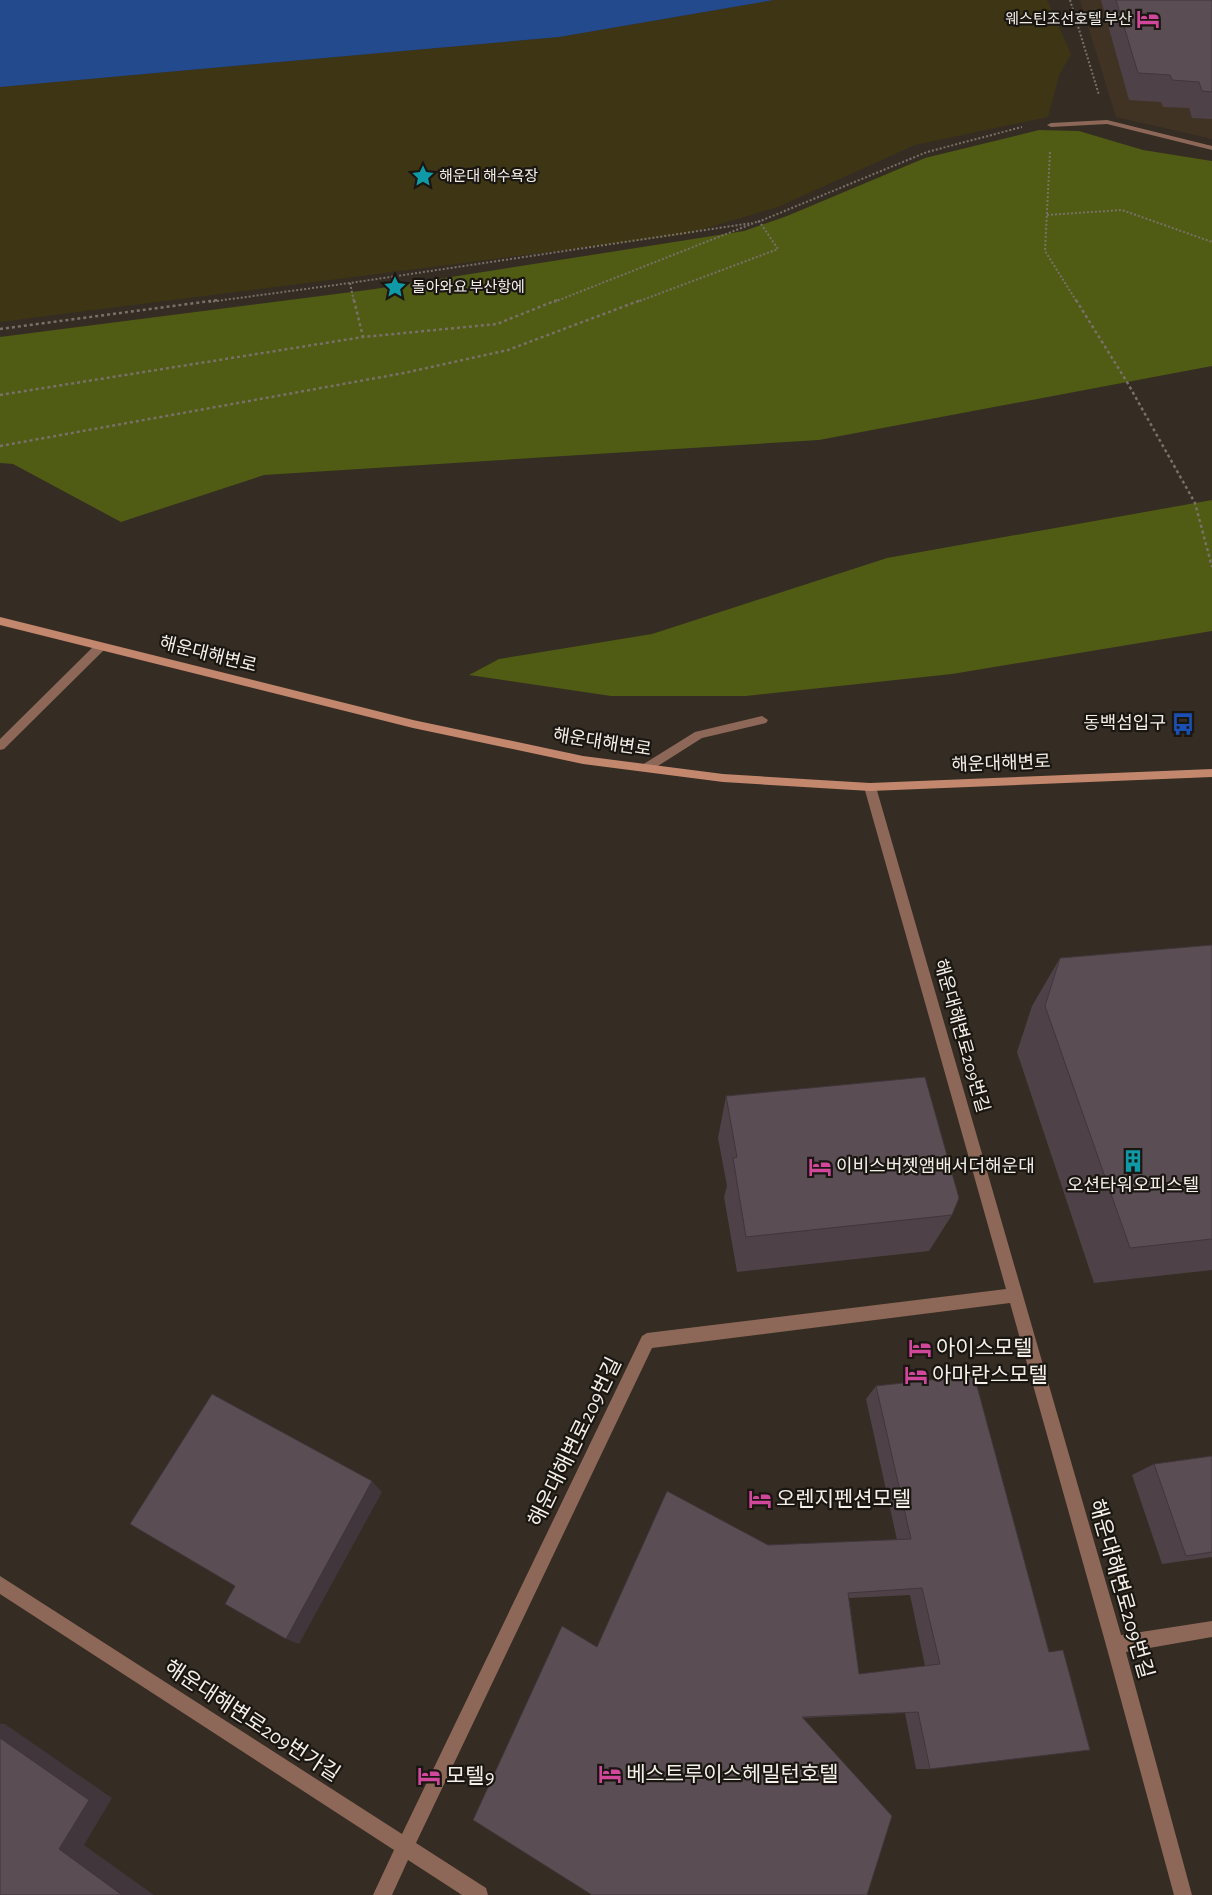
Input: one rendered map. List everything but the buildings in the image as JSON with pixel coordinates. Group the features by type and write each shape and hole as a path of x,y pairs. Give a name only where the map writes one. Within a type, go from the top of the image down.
{"main road":[{"name":"해운대해변로","path":"0,622 413,724 583,760 723,778 870,787 1212,773"}],"street":[{"path":"1051,125 1107,122 1212,148"},
{"path":"0,746 100,647"},
{"path":"646,768 699,735 762,720"},
{"name":"해운대해변로209번길","path":"870,787 1115,1644 1183,1895"},
{"name":"해운대해변로209번길","path":"382,1895 647,1341 1014,1295"},
{"name":"해운대해변로209번가길","path":"0,1584 479,1895"},
{"path":"1115,1644 1212,1629"}],"path":[{"path":"1070,0 1107,122"},
{"path":"0,394 363,337 497,324 759,221 927,152 1025,126 1051,125 1045,251 1126,382 1195,503 1212,566"},
{"path":"1047,215 1122,210 1212,242"},
{"path":"0,329 350,283 759,221"},
{"path":"0,446 404,373 508,350 778,249 759,221"},
{"path":"350,283 363,337"}],"shaded area":[{"path":"1080,0 1212,0 1212,139 1116,117"}],"green space":[{"path":"1039,130 1079,131 1143,150 1212,161 1212,366 819,440 264,475 121,522 13,464 0,463 0,337 375,289 744,231 787,216 925,158"},
{"path":"1212,500 1212,631 952,674 746,696 611,696 469,675 499,659 652,634 887,558"}],"sand":[{"name":"해운대 해수욕장","path":"774,0 1047,0 1071,54 1059,76 1048,117 915,145 778,207 683,235 0,322 0,87 559,37"}],"water":[{"path":"0,0 774,0 559,37 0,87"}],"place":[{"name":"웨스틴조선호텔 부산","path":"1148,19"},
{"name":"해운대 해수욕장","path":"423,176"},
{"name":"돌아와요 부산항에","path":"395,287"},
{"name":"동백섬입구","path":"1183,724"},
{"name":"오션타워오피스텔","path":"1133,1161"},
{"name":"이비스버젯앰배서더해운대","path":"820,1167"},
{"name":"아이스모텔","path":"920,1348"},
{"name":"아마란스모텔","path":"916,1375"},
{"name":"오렌지펜션모텔","path":"760,1499"},
{"name":"베스트루이스헤밀턴호텔","path":"610,1774"},
{"name":"모텔9","path":"429,1776"}]}
